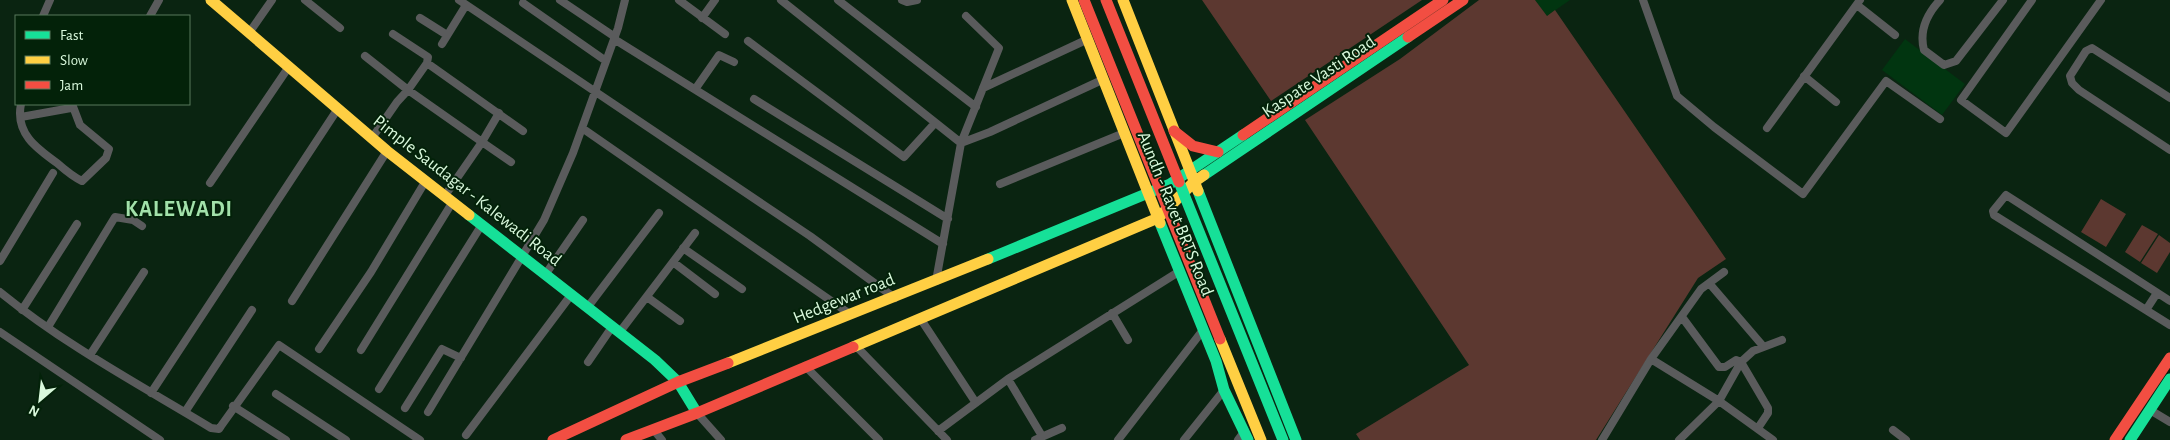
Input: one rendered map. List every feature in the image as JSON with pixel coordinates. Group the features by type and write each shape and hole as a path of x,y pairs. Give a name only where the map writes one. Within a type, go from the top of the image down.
{"main road":[{"name":"Pimple Saudagar - Kalewadi Road","path":"211,0 387,151 655,360 678,382 697,412"},
{"name":"Aundh - Ravet BRTS Road","path":"1072,0 1086,40 1204,330 1216,361 1224,390 1243,437"},
{"path":"1084,0 1261,440"},
{"path":"1106,0 1283,440"},
{"name":"Aundh - Ravet BRTS Road","path":"1123,0 1296,440"},
{"name":"Kaspate Vasti Road","path":"1192,177 1323,88 1443,0"},
{"name":"Kaspate Vasti Road","path":"1192,177 1218,152 1463,0"},
{"path":"1174,131 1186,144 1195,149 1218,152"},
{"path":"626,440 697,412 1158,218 1192,177"},
{"name":"Hedgewar road","path":"553,440 678,382 895,298 1192,177"},
{"path":"2115,440 2170,358"},
{"path":"2133,436 2170,379"}],"street":[{"path":"43,15 50,0"},
{"path":"151,15 159,0"},
{"path":"249,34 272,0"},
{"path":"305,0 340,28"},
{"path":"459,0 810,236 895,298"},
{"path":"560,0 615,38 696,88 726,110 943,244"},
{"path":"428,412 544,220 596,91 615,38 625,0"},
{"path":"679,0 725,34"},
{"path":"702,18 715,0"},
{"path":"781,0 961,143"},
{"path":"838,0 976,107"},
{"path":"902,0 907,2 917,0"},
{"path":"1643,0 1677,96 1714,127 1803,194 1886,80 1940,119"},
{"path":"1940,0 1926,20 1922,39 1924,50 1944,65 1948,65 1956,61 2004,0"},
{"path":"2032,0 1961,100 2006,134 2101,0"},
{"path":"1767,128 1858,2 1895,35"},
{"path":"523,3 606,61"},
{"path":"442,44 466,5"},
{"path":"936,281 961,143 999,48 966,16"},
{"path":"420,18 447,35"},
{"path":"372,138 427,63 428,57 393,34"},
{"path":"983,88 1086,40"},
{"path":"748,41 904,157 935,123"},
{"path":"2170,98 2092,48 2086,51 2070,76 2074,86 2170,150"},
{"path":"696,88 719,55 734,62"},
{"path":"365,56 408,90 511,162"},
{"path":"427,63 523,131"},
{"path":"210,183 288,68"},
{"path":"1804,76 1836,102"},
{"path":"961,143 990,132 1102,80"},
{"path":"754,99 948,219"},
{"path":"21,105 21,117 24,131 30,143 82,181 87,179 106,158 110,149 94,139 80,125 72,106 21,117"},
{"path":"151,393 337,110"},
{"path":"361,350 499,113"},
{"path":"582,128 850,314"},
{"path":"1000,184 1124,133"},
{"path":"292,301 387,151"},
{"path":"0,261 53,173"},
{"path":"319,348 371,272 426,182"},
{"path":"2170,302 2006,195 2003,195 1993,211 1994,215 2170,325"},
{"path":"587,308 659,213"},
{"path":"48,327 115,217 120,216 133,220 142,226"},
{"path":"544,275 584,220"},
{"path":"22,310 77,224"},
{"path":"379,389 481,226"},
{"path":"588,362 647,297 695,233"},
{"path":"683,248 742,289"},
{"path":"673,262 715,294"},
{"path":"938,431 1008,379 1180,271"},
{"path":"90,355 144,272"},
{"path":"1602,440 1651,359 1701,289 1724,272"},
{"path":"1708,283 1763,346"},
{"path":"0,292 22,310 90,355 211,428 218,429 279,345 420,440"},
{"path":"2146,310 2157,293"},
{"path":"466,434 571,296"},
{"path":"647,297 680,321"},
{"path":"185,412 252,310"},
{"path":"1112,313 1128,340"},
{"path":"1682,317 1719,366 1725,367 1736,360 1741,362 1768,408 1768,413 1758,428"},
{"path":"920,318 976,403"},
{"path":"1118,440 1204,330"},
{"path":"0,332 160,440"},
{"path":"1679,440 1719,401 1741,362 1763,346 1782,340"},
{"path":"854,345 947,440"},
{"path":"405,408 442,350 461,358"},
{"path":"1651,359 1719,401 1773,440"},
{"path":"805,366 879,440"},
{"path":"1008,379 1042,436"},
{"path":"1184,440 1224,390"},
{"path":"276,394 346,440"},
{"path":"233,406 286,440"},
{"path":"2150,410 2170,422"},
{"path":"697,412 721,440"},
{"path":"2126,424 2133,436"},
{"path":"1035,440 1062,428"},
{"path":"653,429 662,440"},
{"path":"1893,430 1906,440"}],"shaded area":[{"path":"1202,0 1422,0 1271,101"},
{"path":"1479,0 1535,0 1547,16 1555,10 1726,259 1698,278 1596,440 1360,440 1356,434 1469,365 1305,120 1400,59"},
{"path":"1535,0 1570,0 1547,16"},
{"path":"1905,39 1965,84 1942,115 1882,70"},
{"path":"2101,199 2126,214 2106,247 2081,232"},
{"path":"2142,225 2158,234 2140,262 2125,252"},
{"path":"2159,235 2170,243 2170,252 2157,273 2141,263"}],"traffic: fast":[{"path":"1204,175 1408,37"},
{"path":"988,259 1170,184 1243,135"},
{"path":"1179,182 1283,440"},
{"path":"1198,191 1296,440"},
{"path":"469,215 655,360 678,382 697,413"},
{"path":"1160,223 1216,361 1224,390 1248,440"},
{"path":"2130,440 2170,379"}],"traffic: slow":[{"path":"211,0 387,151 469,215"},
{"path":"1072,0 1160,223"},
{"path":"1123,0 1198,191"},
{"path":"853,347 1158,218 1194,182 1204,175"},
{"path":"728,363 988,259"},
{"path":"1220,339 1261,440"}],"traffic: jam":[{"path":"1084,0 1220,339"},
{"path":"1106,0 1179,182"},
{"path":"1243,135 1443,0"},
{"path":"1408,37 1463,0"},
{"path":"1174,131 1193,146 1218,152"},
{"path":"626,440 697,413 853,347"},
{"path":"2115,440 2170,358"},
{"path":"553,440 678,382 728,363"}],"district":[{"name":"KALEWADI","path":"179,209"}]}
